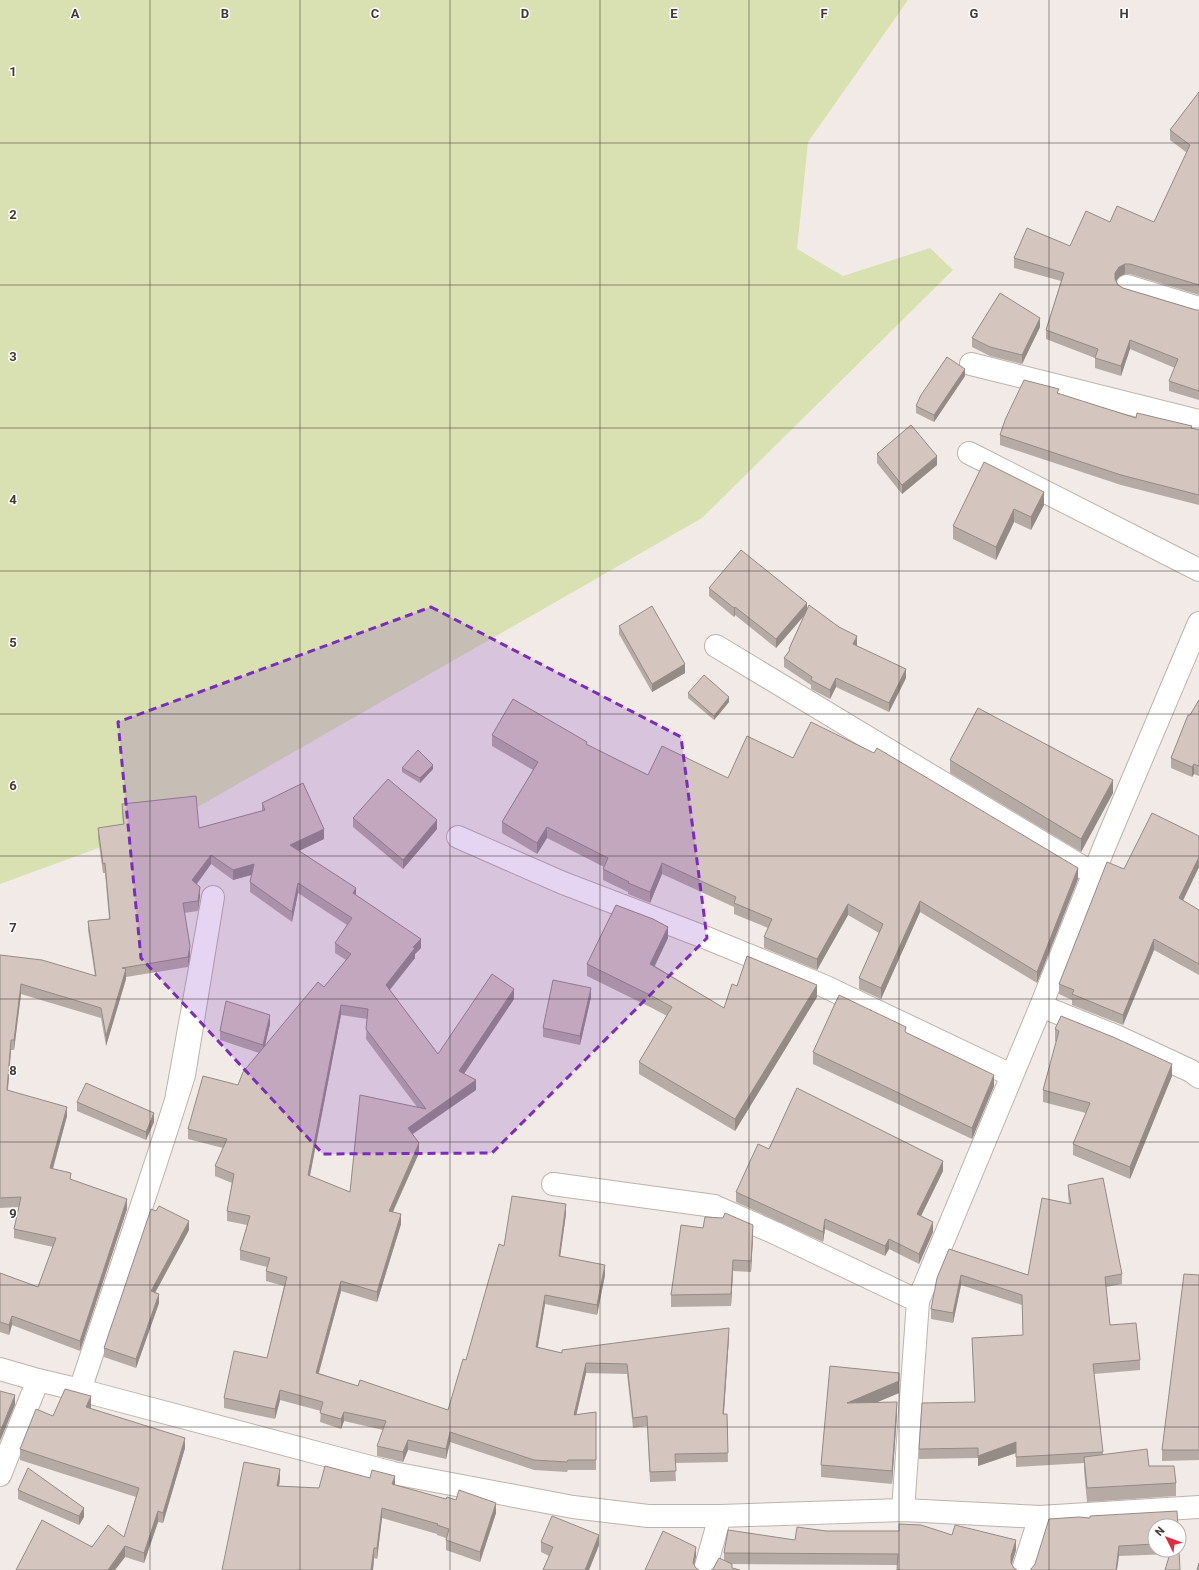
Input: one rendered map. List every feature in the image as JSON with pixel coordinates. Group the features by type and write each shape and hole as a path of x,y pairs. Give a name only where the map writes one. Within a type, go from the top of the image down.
{"street":[{"path":"1128,286 1199,308"},
{"path":"972,364 1199,421"},
{"path":"969,453 1199,570"},
{"path":"903,1510 918,1301 1199,623"},
{"path":"716,646 1094,874"},
{"path":"458,838 563,883 704,937 824,986 1011,1075"},
{"path":"80,1390 178,1095 184,1075 213,897 178,1095"},
{"path":"1041,1006 1118,1036 1191,1071 1199,1077"},
{"path":"553,1184 714,1206 775,1233 918,1301"},
{"path":"0,1369 393,1473 573,1507 648,1516 720,1516 903,1510 1040,1517 1199,1507"},
{"path":"0,1475 38,1380"},
{"path":"705,1570 720,1516"},
{"path":"1023,1570 1040,1517"}],"highlighted area":[{"path":"431,607 681,737 707,938 492,1153 323,1154 141,958 118,722"}],"green space":[{"path":"0,0 908,0 808,142 797,249 843,276 930,248 953,270 702,518 175,820 0,884"}],"building":[{"path":"1199,92 1199,285 1130,264 1125,264 1119,267 1115,273 1115,279 1118,285 1123,288 1199,310 1199,391 1169,381 1178,359 1130,340 1121,366 1095,358 1098,349 1046,330 1064,273 1014,258 1027,228 1070,246 1086,211 1110,222 1117,206 1154,222 1190,145 1170,130"},
{"path":"1000,293 1040,318 1022,355 990,347 972,338"},
{"path":"947,357 965,369 934,415 916,406 921,395"},
{"path":"1024,380 1059,389 1057,393 1136,418 1137,413 1192,426 1191,428 1199,430 1199,495 1121,475 1000,435 1005,420"},
{"path":"911,425 937,456 902,485 877,454"},
{"path":"984,462 1044,492 1031,517 1014,509 996,547 953,526"},
{"path":"741,550 807,603 776,639 709,588"},
{"path":"809,605 839,627 857,636 853,644 906,669 889,703 836,678 830,690 811,680 812,677 784,658 790,650 789,649"},
{"path":"652,606 685,664 652,684 619,626"},
{"path":"704,675 729,697 714,716 688,693"},
{"path":"513,699 587,742 586,744 648,775 662,746 728,778 747,736 793,758 811,722 874,753 877,748 1078,868 1037,972 920,901 881,988 859,978 883,924 848,904 817,959 764,937 772,919 734,903 736,897 662,863 650,892 628,883 629,882 603,869 608,858 547,827 537,843 502,822 538,762 492,735"},
{"path":"1199,700 1199,766 1194,764 1192,767 1171,758 1188,715 1190,715"},
{"path":"978,708 1113,780 1081,839 950,760"},
{"path":"418,750 433,765 420,778 402,768"},
{"path":"388,779 437,820 403,860 353,818"},
{"path":"303,783 324,829 290,845 356,888 353,893 421,939 413,947 415,948 386,985 438,1054 492,974 514,989 459,1071 476,1080 408,1128 419,1143 389,1211 401,1214 377,1292 341,1281 316,1373 358,1386 360,1380 448,1410 463,1359 466,1360 499,1244 504,1246 512,1196 566,1204 559,1256 605,1265 597,1305 545,1295 536,1347 562,1353 562,1350 729,1328 723,1414 727,1414 728,1453 675,1454 676,1471 650,1472 647,1416 633,1418 627,1364 586,1363 574,1415 596,1412 596,1460 568,1460 567,1462 534,1460 450,1432 446,1449 408,1440 403,1452 377,1446 386,1421 344,1412 341,1419 320,1413 323,1402 280,1390 275,1409 224,1398 234,1351 267,1358 287,1277 266,1271 270,1258 240,1250 250,1216 227,1211 234,1174 215,1166 227,1139 188,1129 203,1076 238,1085 243,1072 318,982 324,987 351,954 335,943 352,918 298,883 292,912 250,882 254,864 233,870 211,855 192,880 200,887 198,901 183,903 190,946 188,957 122,968 126,969 106,1036 101,1008 21,984 14,1040 11,1040 7,1090 67,1107 50,1168 71,1173 70,1179 127,1199 80,1341 12,1316 9,1325 0,1322 0,1273 38,1287 56,1238 14,1229 21,1197 0,1198 0,955 42,960 96,976 88,921 110,919 105,863 103,864 98,828 124,824 122,804 196,796 199,828 265,810 262,803","holes":["341,1005 368,1009 366,1029 426,1109 360,1095 350,1192 308,1175"]},
{"path":"1152,813 1199,836 1199,857 1179,898 1199,910 1199,964 1154,939 1123,1015 1072,994 1074,990 1059,984 1107,862 1124,869"},
{"path":"616,905 653,919 668,927 650,964 724,1008 732,984 737,986 747,956 817,985 735,1119 639,1062 672,1007 587,964"},
{"path":"553,980 591,988 580,1036 543,1028"},
{"path":"839,995 906,1027 905,1032 994,1075 972,1128 813,1052"},
{"path":"226,1001 270,1015 263,1045 220,1031"},
{"path":"1061,1016 1113,1037 1172,1064 1130,1167 1073,1144 1090,1103 1043,1090 1059,1031 1055,1029"},
{"path":"86,1083 154,1113 146,1132 77,1102"},
{"path":"797,1088 943,1161 917,1214 933,1222 919,1254 889,1239 885,1246 825,1219 823,1232 736,1192 758,1144 769,1149"},
{"path":"1103,1178 1122,1274 1105,1277 1110,1325 1136,1323 1140,1360 1093,1364 1103,1452 1016,1457 1016,1442 978,1456 978,1448 919,1449 922,1403 975,1402 972,1338 1023,1335 1022,1295 961,1275 953,1313 931,1309 937,1278 949,1249 1028,1275 1042,1198 1071,1204 1068,1185"},
{"path":"159,1206 189,1221 151,1291 159,1294 136,1359 104,1348 151,1209 156,1211"},
{"path":"725,1213 753,1225 751,1261 733,1260 731,1294 671,1295 681,1225 703,1228 705,1217 723,1218"},
{"path":"1184,1274 1199,1275 1199,1450 1162,1450"},
{"path":"830,1366 899,1373 899,1381 847,1403 897,1402 892,1471 821,1465"},
{"path":"65,1389 91,1396 86,1407 185,1438 163,1513 158,1511 144,1553 125,1546 108,1570 16,1570 42,1520 92,1547 108,1525 124,1537 139,1488 20,1449 36,1409 53,1416"},
{"path":"0,1391 15,1395 0,1432"},
{"path":"1147,1449 1149,1466 1174,1466 1176,1483 1087,1488 1084,1457"},
{"path":"244,1462 280,1469 277,1486 319,1488 325,1466 370,1478 372,1470 395,1476 392,1484 446,1499 447,1497 456,1500 459,1490 496,1503 480,1552 446,1540 449,1529 437,1525 438,1524 382,1508 377,1548 374,1548 371,1570 222,1570"},
{"path":"28,1468 84,1508 79,1516 18,1490"},
{"path":"1177,1511 1177,1518 1147,1518 1147,1544 1119,1546 1116,1570 1030,1570 1035,1564 1049,1519 1079,1517 1090,1518 1090,1516"},
{"path":"552,1516 599,1535 585,1570 543,1570 553,1547 541,1542"},
{"path":"899,1524 921,1525 952,1535 955,1525 1016,1540 1011,1556 1011,1563 1017,1570 897,1570 898,1554 724,1553 728,1530 795,1540 797,1527 826,1531 899,1531"},
{"path":"663,1531 696,1547 693,1563 699,1570 645,1570"},
{"path":"719,1558 732,1564 732,1568 740,1570 711,1570"},
{"path":"1169,1558 1179,1558 1180,1570 1165,1570"}]}
